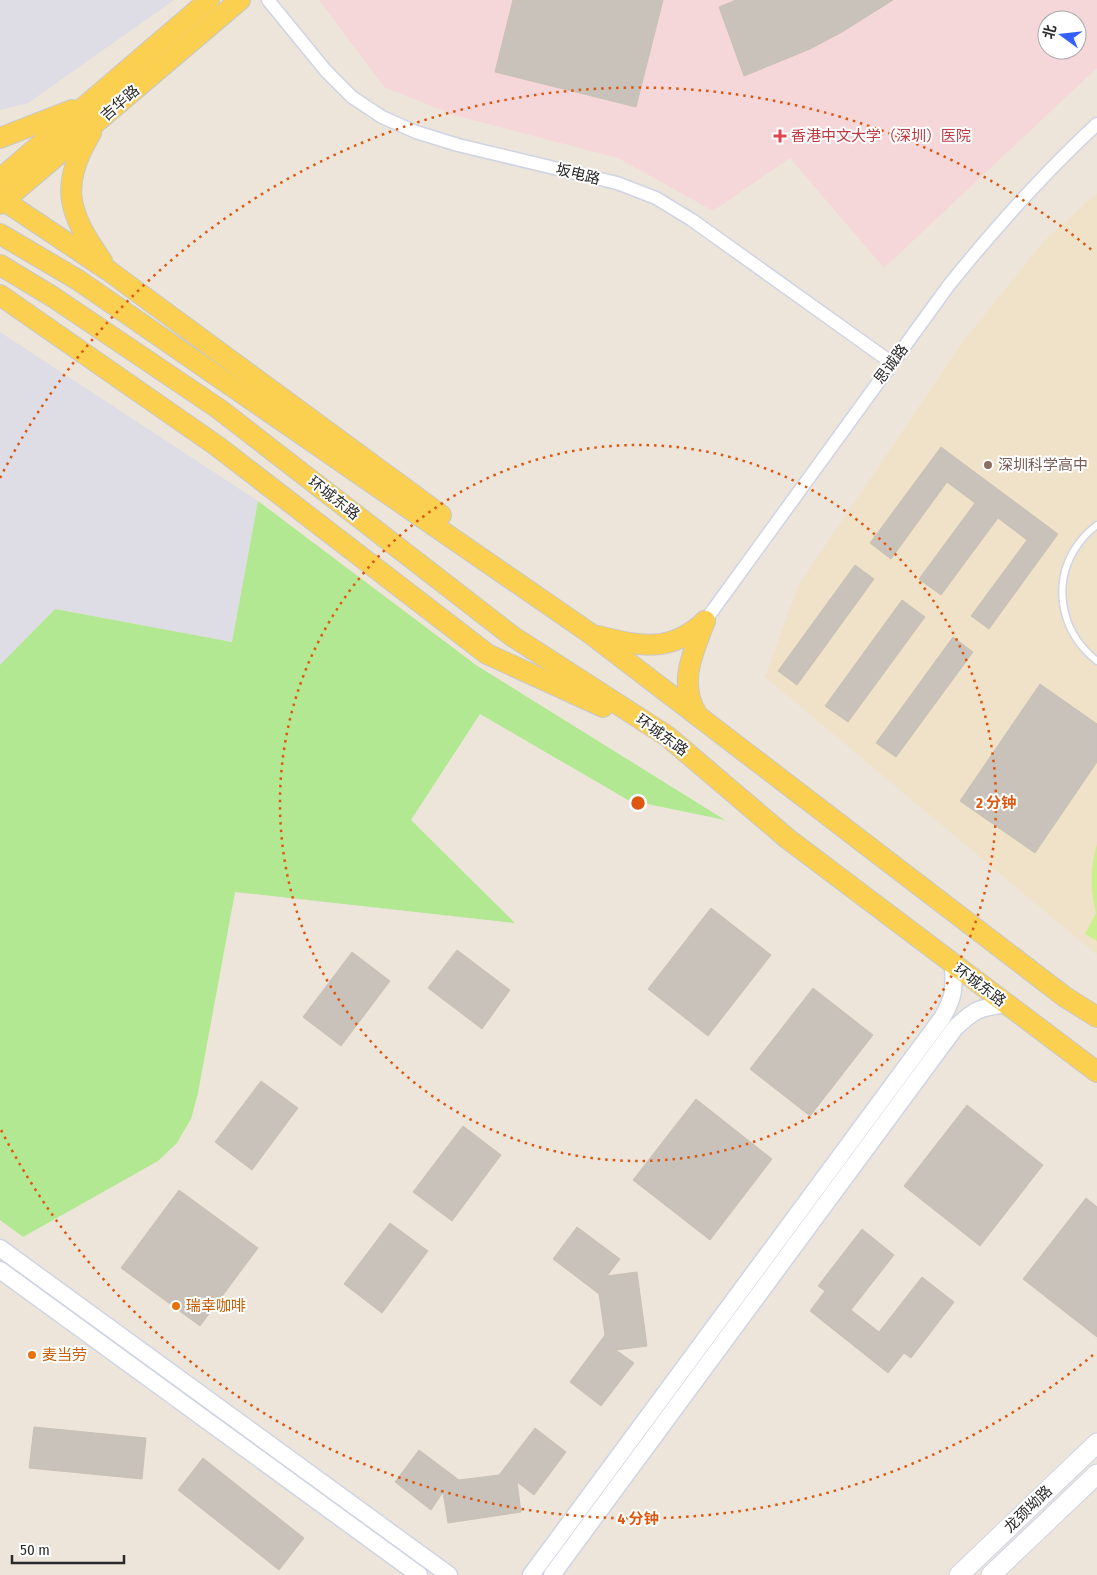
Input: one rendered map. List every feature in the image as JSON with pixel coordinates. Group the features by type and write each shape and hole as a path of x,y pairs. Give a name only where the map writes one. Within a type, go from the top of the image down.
{"main road":[{"name":"吉华路","path":"0,179 209,0"},
{"name":"吉华路","path":"1,201 240,0"},
{"path":"0,138 88,104"},
{"path":"96,123 82,148 73,170 70,193 75,216 85,236 109,271"},
{"path":"1,201 109,271 538,588 591,634 635,645 658,645 684,637 705,621"},
{"name":"环城东路","path":"0,234 78,280 591,634 1065,997 1097,1017"},
{"name":"环城东路","path":"0,265 61,302 219,409 512,636 667,736 788,839 1097,1072"},
{"path":"0,295 217,446 487,654 667,736"},
{"path":"0,304 31,316"},
{"path":"700,718 690,700 687,680 691,660 705,621"},
{"name":"龙颈坳路","path":"960,1575 1097,1443"},
{"name":"龙颈坳路","path":"991,1575 1097,1474"}],"street":[{"name":"坂电路","path":"268,0 326,71 352,97 382,117 416,132 458,145 617,183 656,198 692,220 892,363"},
{"name":"思诚路","path":"705,621 949,285 1028,191 1097,124"},
{"path":"531,1575 942,1018 950,1005 954,991 953,965"},
{"path":"552,1575 955,1028 967,1016 980,1008 1005,1004"},
{"path":"0,1248 448,1575"},
{"path":"0,1270 419,1575"}],"lane":[{"path":"1097,525 1083,537 1071,555 1064,574 1062,595 1065,616 1073,635 1086,652 1097,661"}],"shaded area":[{"path":"0,0 174,0 28,103 0,110"},
{"name":"香港中文大学（深圳）医院","path":"319,0 1097,0 1097,68 884,268 790,158 713,211 618,158 454,115 384,87"},
{"name":"深圳科学高中","path":"1097,193 1097,955 765,677 798,586 961,344 1044,241"},
{"path":"0,332 258,501 232,642 55,609 0,665"}],"green space":[{"path":"258,501 476,665 725,820 628,800 480,714 411,820 515,923 235,892 198,1093 191,1119 177,1143 158,1161 23,1237 0,1220 0,665 55,609 232,642"},
{"path":"1097,844 1097,941 1085,934 1096,913 1092,879"}],"building":[{"path":"513,0 663,0 636,107 495,72"},
{"path":"736,0 893,0 842,32 810,49 744,76 719,7"},
{"path":"941,447 1058,534 989,629 971,616 1027,540 998,518 941,595 919,579 975,503 947,482 891,559 870,543"},
{"path":"855,565 874,579 797,685 778,671"},
{"path":"902,600 925,617 848,722 825,706"},
{"path":"953,637 973,652 896,757 876,743"},
{"path":"1040,684 1097,724 1097,762 1035,853 960,801"},
{"path":"711,908 771,955 708,1036 648,989"},
{"path":"457,950 510,990 482,1029 428,988"},
{"path":"352,952 390,981 341,1046 303,1017"},
{"path":"813,988 873,1035 810,1116 750,1069"},
{"path":"261,1081 298,1108 252,1170 215,1142"},
{"path":"696,1099 772,1159 710,1240 633,1180"},
{"path":"967,1105 1043,1165 980,1246 904,1186"},
{"path":"463,1126 501,1155 452,1221 413,1192"},
{"path":"179,1190 258,1248 200,1326 121,1268"},
{"path":"1086,1198 1097,1207 1097,1337 1023,1279"},
{"path":"390,1223 428,1251 382,1313 344,1284"},
{"path":"577,1227 620,1259 607,1276 637,1272 647,1346 616,1350 634,1363 601,1406 570,1382 605,1335 599,1294 553,1259"},
{"path":"862,1229 894,1255 851,1310 879,1332 922,1277 954,1302 911,1358 904,1353 888,1373 810,1311 825,1291 818,1286"},
{"path":"34,1427 146,1438 142,1479 29,1468"},
{"path":"535,1428 566,1452 534,1495 517,1482 521,1512 448,1523 443,1492 431,1510 395,1482 419,1450 459,1480 499,1475"},
{"path":"203,1458 304,1538 279,1570 178,1490"}],"place":[{"name":"香港中文大学（深圳）医院","path":"780,136"},
{"name":"深圳科学高中","path":"988,465"},
{"name":"瑞幸咖啡","path":"176,1306"},
{"name":"麦当劳","path":"32,1355"}]}
